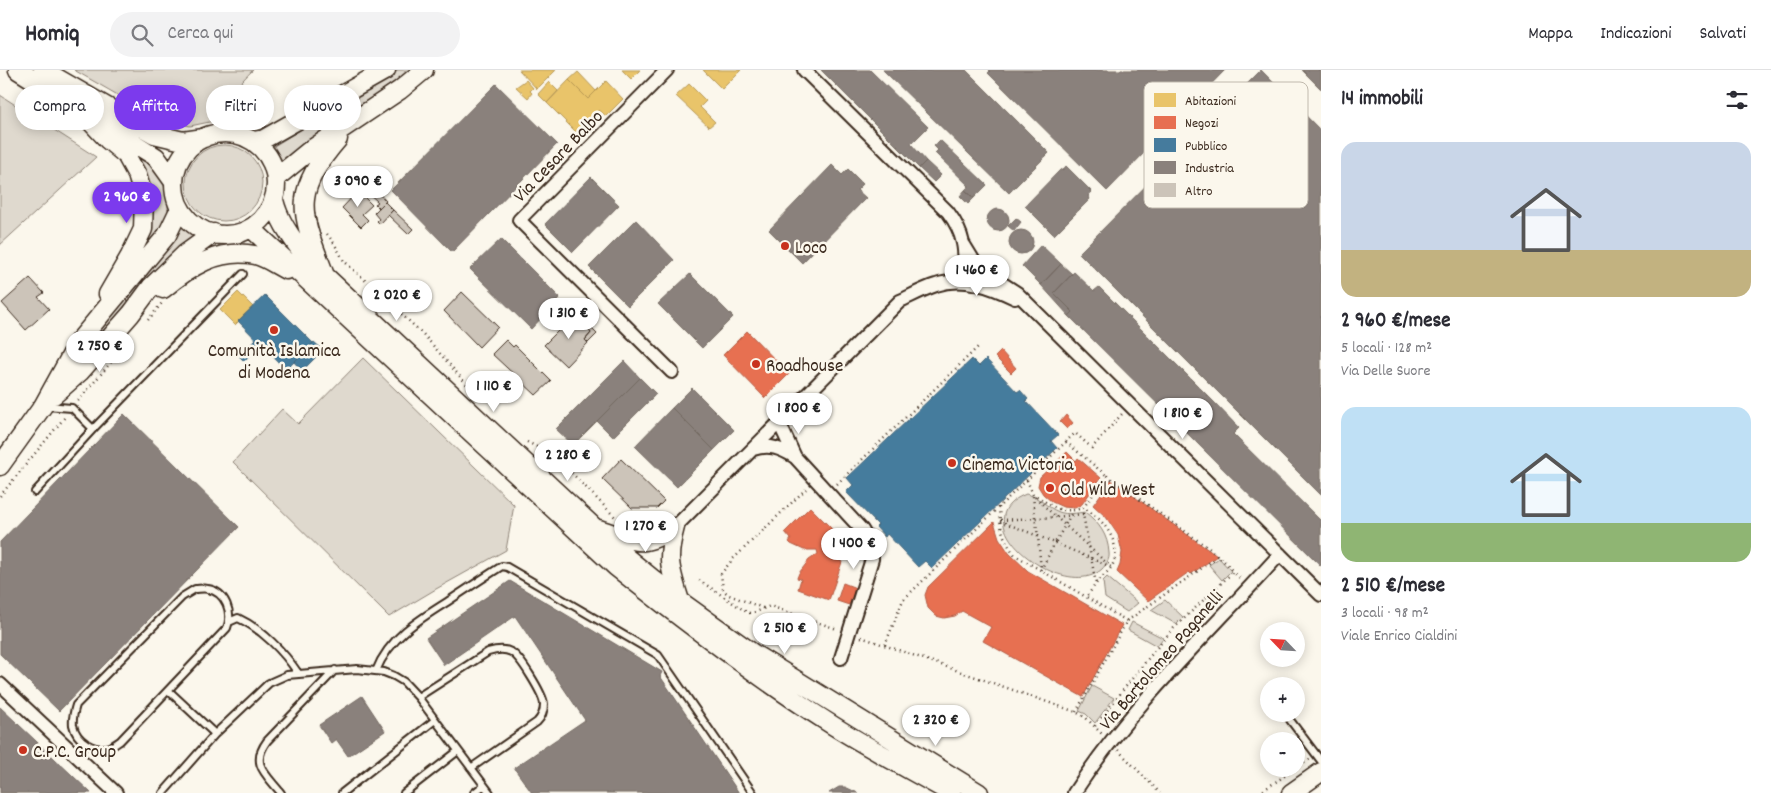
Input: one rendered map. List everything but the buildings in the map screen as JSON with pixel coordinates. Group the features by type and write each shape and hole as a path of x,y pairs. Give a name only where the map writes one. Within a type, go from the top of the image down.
{"main road":[{"path":"18,70 41,85"},
{"path":"43,70 154,134 183,141 204,138"},
{"path":"253,141 264,139 386,70"},
{"path":"361,117 400,90 424,70"},
{"path":"104,125 156,158 174,182"},
{"path":"0,466 43,406 130,256 143,229 144,198 137,175 126,155 99,130"},
{"path":"276,178 308,151 342,130"},
{"path":"319,281 304,198 314,171 328,150 346,130"},
{"path":"274,200 261,221 238,234 224,235 201,229 193,224 180,208 174,182 177,168 183,156 192,145 214,134 234,134 253,141 266,154 274,169 276,178 274,200 277,212 319,281 616,567 775,668 979,793"},
{"path":"79,341 167,235 180,208"},
{"path":"251,228 319,281 627,558 676,606 766,681 827,722 951,793"},
{"path":"137,320 151,287 185,254 214,233"},
{"path":"43,406 194,265 212,258 236,254 256,255 319,281"},
{"path":"594,528 644,542 661,536 675,527"},
{"path":"675,527 669,551 669,561 676,606"},
{"path":"1291,793 1321,772"}],"street":[{"name":"Via Cesare Balbo","path":"666,70 519,220 672,372"},
{"path":"804,70 948,212 957,224 964,245 975,263 983,271 1017,293 1321,595"},
{"path":"964,245 965,280"},
{"path":"675,527 900,301 936,284 965,280 996,290 1026,304"},
{"path":"782,420 782,429 794,457"},
{"path":"753,449 768,446 782,450 794,457 862,530 872,547 872,559 841,658"},
{"name":"Via Bartolomeo Paganelli","path":"1074,793 1087,772 1160,683 1280,554"},
{"path":"0,684 116,793"}],"lane":[{"path":"35,492 93,429 243,274"},
{"path":"43,406 72,408 93,429"},
{"path":"376,671 384,655 406,630 502,566 508,567 658,655 753,793"},
{"path":"195,589 209,589 222,596 229,608 227,628 169,691 120,741 109,747 93,748 79,739 73,726 76,705 182,597 195,589"},
{"path":"229,622 238,618 259,631 288,659 298,673"},
{"path":"418,697 488,652 505,650 516,655 542,695 544,712 538,722 471,768"},
{"path":"164,793 215,734 270,683 287,675 298,673 357,669 376,671 394,676 404,682 418,697 490,793"},
{"path":"281,793 261,768 259,755 262,748 335,670"},
{"path":"169,691 215,734"},
{"path":"342,793 435,720"},
{"path":"1292,722 1321,761"},
{"path":"404,793 458,751"},
{"path":"474,793 484,785"}],"path":[{"path":"323,229 334,243 344,261 423,334 469,388"},
{"path":"137,320 168,296"},
{"path":"0,496 117,355"},
{"path":"885,645 903,600 1075,433 1092,448 1130,406"},
{"path":"524,440 555,456 622,524"},
{"path":"1066,442 1107,476 1219,556 1250,587"},
{"path":"1033,495 1038,496 1057,509 1073,511 1083,508 1107,476"},
{"path":"1027,480 1033,495 1041,570"},
{"path":"1033,495 1111,567"},
{"path":"999,507 1000,526 1007,544 1014,555 1127,621"},
{"path":"1083,508 1096,584"},
{"path":"1083,508 1089,511 1108,530 1114,542 1116,555 1111,567 1087,596"},
{"path":"1041,570 1073,511"},
{"path":"1000,520 1083,514"},
{"path":"1000,520 1111,567"},
{"path":"1076,712 1127,621 1219,556"},
{"path":"1094,726 1172,631 1233,572"},
{"path":"699,580 748,613 770,606 1076,712 1086,718 1160,793"},
{"path":"1258,793 1283,777"}],"shaded area":[{"path":"74,70 253,70 239,85 206,85 206,123 196,125 196,85 114,85 114,93 104,87 104,85 100,85"},
{"path":"398,70 411,70 361,105 361,93"},
{"path":"0,95 15,105 15,130 54,130 96,157 0,245"},
{"path":"300,130 326,130 296,151 284,164 274,146"},
{"path":"224,145 238,148 251,156 259,169 262,183 259,197 251,210 238,218 224,221 210,218 197,210 189,197 186,183 189,169 197,156 210,148"},
{"path":"131,154 149,164 157,172 165,188 168,206 166,223 162,230 154,241 138,256 145,238"},
{"path":"180,224 195,236 126,304 72,369 70,366"},
{"path":"363,358 514,505 506,550 389,617 233,462 282,409 298,424"},
{"path":"1026,494 1035,497 1050,508 1062,513 1085,512 1095,521 1105,535 1108,547 1109,557 1102,569 1085,577 1065,576 1044,568 1024,555 1010,539 1004,522 1008,506"},
{"path":"1219,558 1231,571 1222,580 1209,565"},
{"path":"1107,577 1138,603 1127,612 1105,598 1103,581"},
{"path":"1165,600 1183,617 1176,624 1151,610"},
{"path":"1132,622 1163,638 1157,646 1128,630"},
{"path":"1092,686 1114,698 1095,723 1086,714 1079,711"}],"place":[{"name":"Loco","path":"785,246"},
{"name":"Comunità Islamica di Modena","path":"274,330"},
{"name":"Roadhouse","path":"756,364"},
{"name":"Cinema Victoria","path":"952,463"},
{"name":"Old Wild West","path":"1050,488"},
{"name":"C.P.C. Group","path":"23,750"}]}
